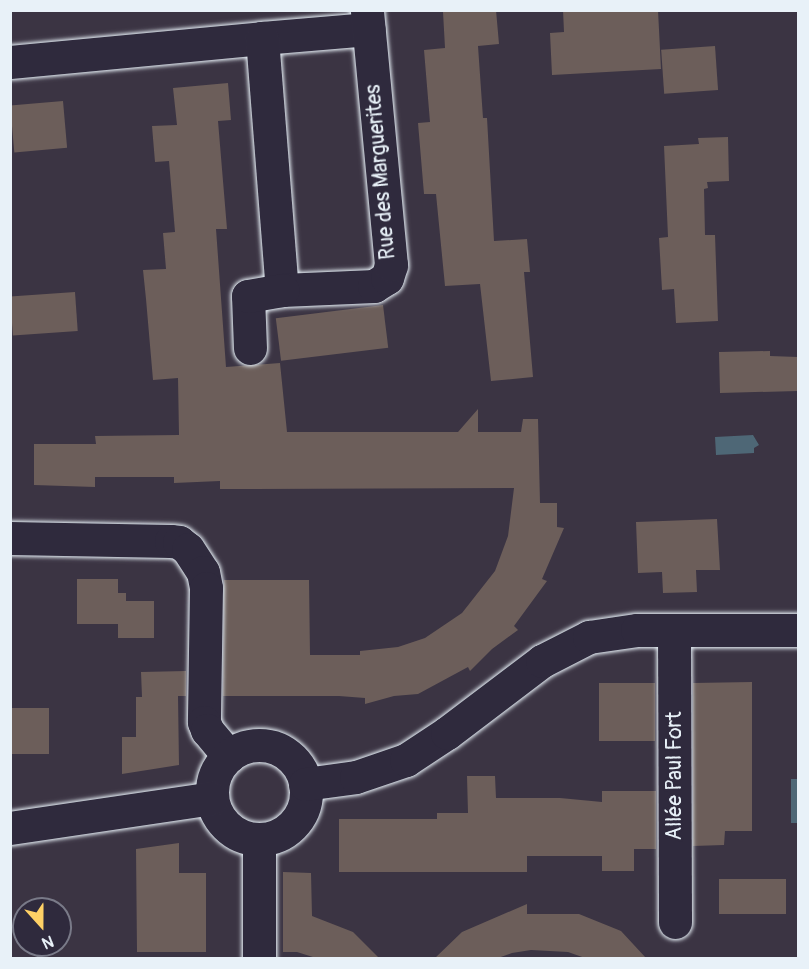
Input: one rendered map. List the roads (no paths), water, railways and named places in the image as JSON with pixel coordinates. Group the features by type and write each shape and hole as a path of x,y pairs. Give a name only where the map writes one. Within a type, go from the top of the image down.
{"street":[{"name":"Rue des Marguerites","path":"10,62 262,39 368,20 391,265 387,278 374,286 282,290 248,296 250,348"},
{"path":"262,39 282,290"},
{"path":"10,538 171,541 179,542 188,549 202,572 206,588 204,722 207,730 229,756"},
{"name":"Allée Paul Fort","path":"674,630 675,922"},
{"path":"305,784 356,777 406,760 447,733 542,661 571,644 614,632 798,630"},
{"path":"260,745 272,747 291,759 305,784 304,806 295,821 279,834 259,839 240,835 226,826 217,813 212,798 217,772 229,756 242,748 260,745"},
{"path":"10,828 212,798"},
{"path":"259,839 259,958"}],"water":[{"path":"753,435 759,445 754,448 754,453 716,455 715,437"},
{"path":"791,779 798,779 798,823 791,823"}]}
